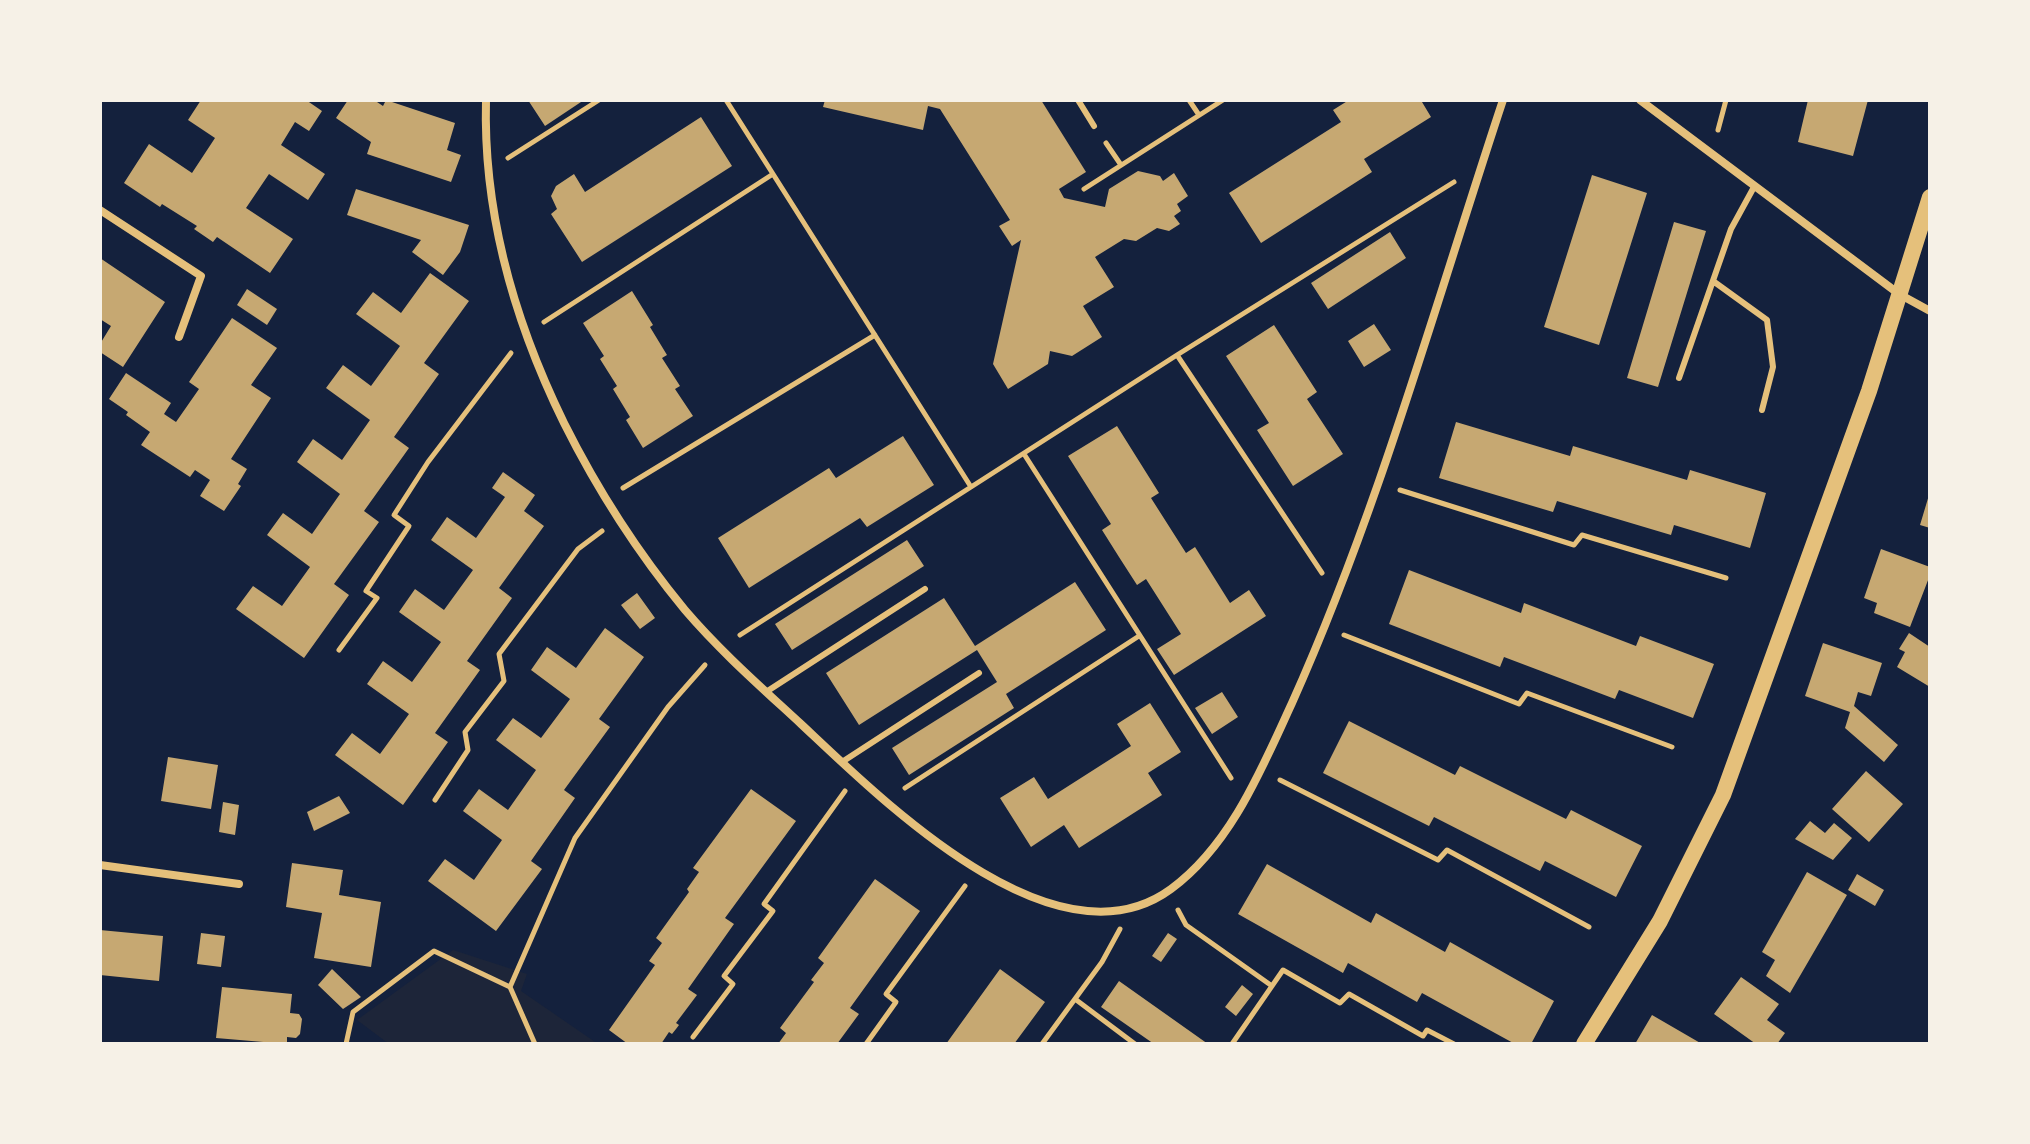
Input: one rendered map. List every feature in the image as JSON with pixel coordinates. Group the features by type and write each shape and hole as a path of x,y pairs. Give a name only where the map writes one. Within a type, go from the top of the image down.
{"main road":[{"path":"1584,1044 1660,921 1723,795 1869,391 1930,197"}],"street":[{"path":"486,100 499,242 525,335 565,424 606,499 683,608 720,648 884,802 977,870 1021,894 1065,908 1096,911 1133,907 1168,892 1222,836 1262,770 1338,597 1379,483 1503,100"},
{"path":"1640,100 1899,294 1930,311"},
{"path":"100,210 201,276 179,337"},
{"path":"100,865 239,884"}],"lane":[{"path":"1078,100 1094,126"},
{"path":"1679,378 1731,229 1754,187"},
{"path":"1713,281 1767,320 1773,367 1762,410"},
{"path":"766,692 925,589"},
{"path":"842,762 979,673"}],"path":[{"path":"490,169 599,100"},
{"path":"1189,100 1199,115"},
{"path":"1084,189 1223,100"},
{"path":"1712,153 1726,100"},
{"path":"510,987 575,838 668,707 720,648 1482,164"},
{"path":"773,174 971,487"},
{"path":"606,499 875,335"},
{"path":"1177,355 1338,597"},
{"path":"1024,454 1244,799"},
{"path":"1379,483 1574,545 1582,535 1726,578"},
{"path":"435,800 468,750 465,732 504,681 499,654 578,549 619,518"},
{"path":"1326,628 1519,704 1527,693 1672,747"},
{"path":"884,802 1139,636"},
{"path":"1262,770 1438,860 1447,850 1589,927"},
{"path":"693,1037 733,984 724,976 773,911 764,904 856,776"},
{"path":"866,1044 896,1002 886,994 977,870"},
{"path":"1168,892 1186,925 1272,986"},
{"path":"1042,1044 1102,962 1133,907"},
{"path":"346,1044 353,1012 434,951 510,987 535,1044"},
{"path":"1232,1044 1283,970 1340,1003 1349,994 1423,1036 1427,1030 1454,1044"},
{"path":"1075,999 1135,1044"}],"shaded area":[{"path":"453,950 527,974 521,991 598,1044 389,1044 357,1020"}],"building":[{"path":"201,100 306,100 322,111 309,131 295,122 281,145 325,174 308,200 269,174 246,208 293,239 270,273 217,237 213,242 194,229 197,226 162,204 160,207 124,183 149,144 192,173 215,138 188,120"},
{"path":"348,100 374,100 383,106 386,100 455,123 447,150 461,155 451,182 367,154 371,142 336,118"},
{"path":"528,100 584,100 545,126"},
{"path":"825,100 1041,100 1086,172 1059,189 1064,198 1105,207 1109,189 1138,171 1160,176 1163,181 1174,173 1188,196 1177,204 1181,211 1174,216 1180,224 1169,231 1157,228 1136,241 1124,239 1095,257 1114,287 1083,306 1102,337 1072,356 1050,351 1048,364 1008,389 993,364 1021,240 1012,246 999,226 1010,220 940,109 928,106 923,130 823,107"},
{"path":"1349,100 1425,100 1422,102 1431,117 1364,159 1372,172 1261,243 1229,193 1341,122 1333,110"},
{"path":"1808,100 1868,100 1853,156 1798,142"},
{"path":"701,117 732,166 582,262 551,214 557,209 551,196 556,186 574,174 585,192"},
{"path":"1592,175 1647,193 1599,345 1544,327"},
{"path":"356,189 469,225 460,252 443,275 412,252 421,240 347,215"},
{"path":"1674,222 1706,231 1658,387 1627,378"},
{"path":"1390,232 1406,258 1328,309 1311,283"},
{"path":"100,258 165,302 123,367 100,352 100,344 111,326 100,319"},
{"path":"430,273 469,301 424,363 439,374 394,437 409,448 364,511 379,522 334,584 349,595 304,658 236,609 253,586 282,606 310,567 267,535 283,513 312,534 340,494 297,462 313,439 342,460 370,420 326,388 343,365 371,386 400,346 356,314 373,292 401,313"},
{"path":"247,289 277,309 267,325 237,305"},
{"path":"632,291 667,355 662,358 680,386 675,389 693,416 643,448 626,420 630,417 613,389 617,386 600,359 604,356 583,323"},
{"path":"232,318 277,348 251,385 271,398 231,459 247,469 238,484 241,486 224,511 200,496 210,480 195,470 190,477 141,445 150,432 109,399 126,373 171,403 164,414 176,422 199,389 189,382"},
{"path":"1374,324 1391,350 1364,367 1348,341"},
{"path":"1274,325 1317,392 1307,399 1343,454 1293,486 1257,430 1269,423 1226,356"},
{"path":"1456,422 1570,456 1573,446 1687,480 1690,470 1766,493 1750,548 1674,525 1671,535 1557,501 1553,512 1439,478"},
{"path":"1117,426 1159,493 1151,498 1186,553 1195,547 1230,603 1249,590 1266,616 1174,675 1157,649 1181,634 1146,579 1137,585 1119,557 1102,530 1111,524 1068,456"},
{"path":"903,436 934,485 867,527 860,518 749,588 718,538 829,468 836,478"},
{"path":"503,472 535,495 524,511 544,526 499,588 512,598 467,661 480,670 435,733 448,742 403,805 335,755 352,733 380,754 409,714 367,684 383,661 412,682 441,642 399,612 415,589 444,610 473,570 431,540 447,517 476,538 505,497 492,488"},
{"path":"1930,496 1930,528 1920,525"},
{"path":"907,540 924,566 792,650 775,624"},
{"path":"1881,549 1930,567 1930,575 1910,627 1874,613 1877,603 1864,598"},
{"path":"1409,570 1521,613 1524,603 1636,646 1640,636 1714,664 1693,718 1619,690 1615,699 1504,657 1500,667 1389,624"},
{"path":"1075,582 1106,630 1006,694 1014,708 909,775 892,748 997,682 977,650 859,725 826,673 944,598 975,646"},
{"path":"637,593 655,618 640,629 621,605"},
{"path":"605,628 644,657 599,719 610,727 564,790 575,798 531,861 542,869 496,931 428,881 445,859 474,880 502,840 463,811 479,789 508,810 536,770 496,740 513,718 541,738 570,699 531,670 547,647 576,668"},
{"path":"1909,633 1930,647 1930,687 1897,667 1905,652 1899,649"},
{"path":"1823,643 1882,663 1871,696 1858,692 1854,706 1898,745 1884,762 1845,728 1850,712 1805,696"},
{"path":"1222,692 1238,717 1212,734 1195,708"},
{"path":"1150,703 1181,752 1148,773 1162,795 1079,848 1064,825 1031,847 1000,798 1034,777 1048,799 1131,746 1117,724"},
{"path":"1349,721 1455,775 1460,766 1566,819 1571,810 1642,846 1616,897 1545,861 1540,871 1434,817 1429,826 1323,773"},
{"path":"168,757 218,765 211,809 161,801"},
{"path":"1866,771 1903,804 1869,842 1832,809"},
{"path":"751,789 796,821 725,918 734,924 688,989 697,995 676,1023 679,1025 676,1029 672,1034 669,1032 661,1044 628,1044 609,1030 655,965 649,961 662,943 656,938 689,892 687,889 699,872 693,868"},
{"path":"339,796 350,813 314,831 307,812"},
{"path":"223,802 239,805 235,835 219,832"},
{"path":"1810,821 1825,833 1834,823 1852,838 1833,860 1795,839"},
{"path":"292,863 343,870 339,895 381,902 371,967 314,958 322,913 286,907"},
{"path":"1267,864 1371,923 1376,913 1445,952 1450,942 1554,1001 1531,1044 1515,1044 1422,993 1417,1002 1348,963 1343,973 1238,914"},
{"path":"1807,872 1847,895 1790,993 1766,976 1775,960 1762,952"},
{"path":"1857,874 1884,890 1875,906 1848,890"},
{"path":"875,879 920,911 850,1008 859,1014 837,1044 778,1044 786,1033 780,1028 824,963 818,958"},
{"path":"100,930 163,936 159,981 100,975"},
{"path":"201,933 225,936 221,967 197,964"},
{"path":"1168,933 1177,939 1161,962 1152,956"},
{"path":"332,969 361,997 343,1009 318,985"},
{"path":"1000,969 1045,1002 1014,1044 946,1044"},
{"path":"1741,977 1779,1004 1767,1020 1785,1033 1777,1044 1756,1044 1714,1014"},
{"path":"1119,981 1208,1044 1154,1044 1101,1007"},
{"path":"1242,985 1253,994 1236,1016 1225,1007"},
{"path":"222,987 292,994 290,1013 299,1014 302,1019 300,1034 296,1038 287,1037 287,1044 216,1038"},
{"path":"1652,1015 1702,1044 1635,1044"}]}
